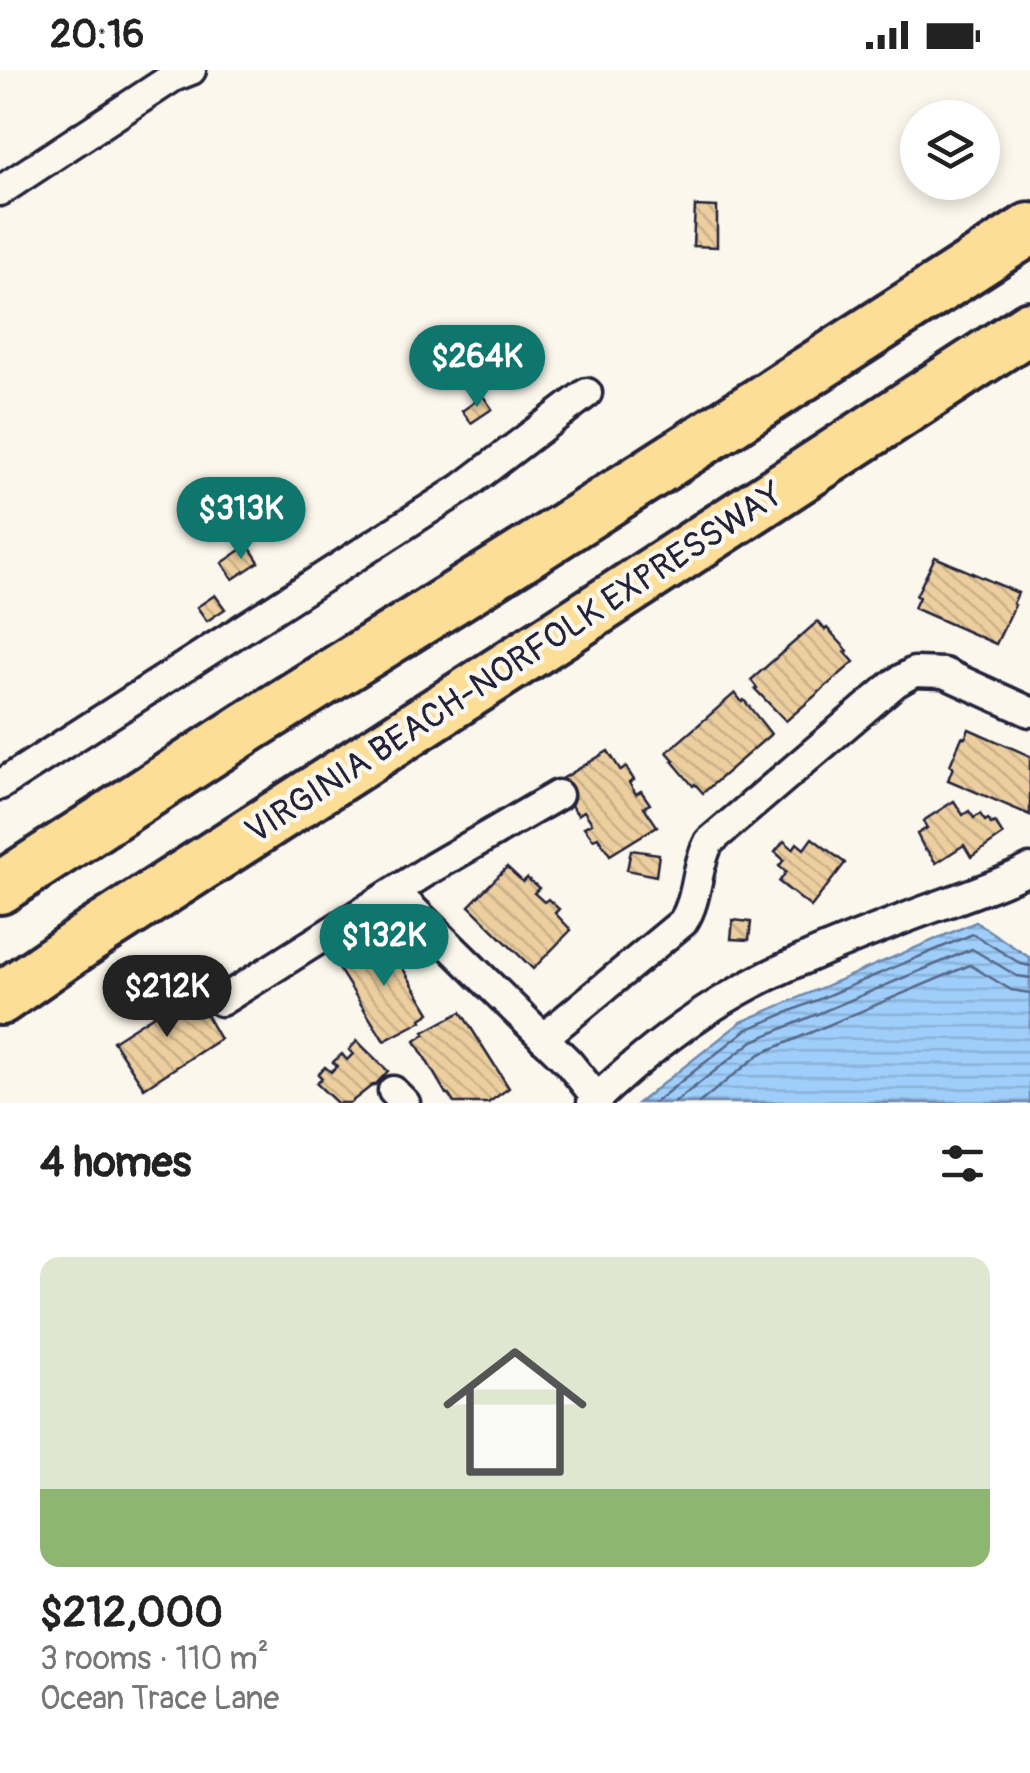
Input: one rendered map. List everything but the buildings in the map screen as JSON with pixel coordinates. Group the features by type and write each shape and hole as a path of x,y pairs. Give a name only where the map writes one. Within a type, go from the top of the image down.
{"highway":[{"path":"0,888 1030,229"},
{"name":"VIRGINIA BEACH-NORFOLK EXPRESSWAY","path":"0,999 91,936 1030,327"},
{"path":"0,865 248,728"},
{"path":"0,1015 91,936"}],"street":[{"path":"0,191 173,76 191,70"},
{"path":"0,785 462,488 587,393"},
{"path":"542,1038 683,922 692,908 702,856 709,842 894,683 914,672 944,673 1030,712"},
{"path":"220,1000 558,795"},
{"path":"395,892 568,1062 595,1100 661,1044 742,989 1030,869"}],"water":[{"path":"976,922 1030,958 1030,1103 638,1103 741,1022"}]}
